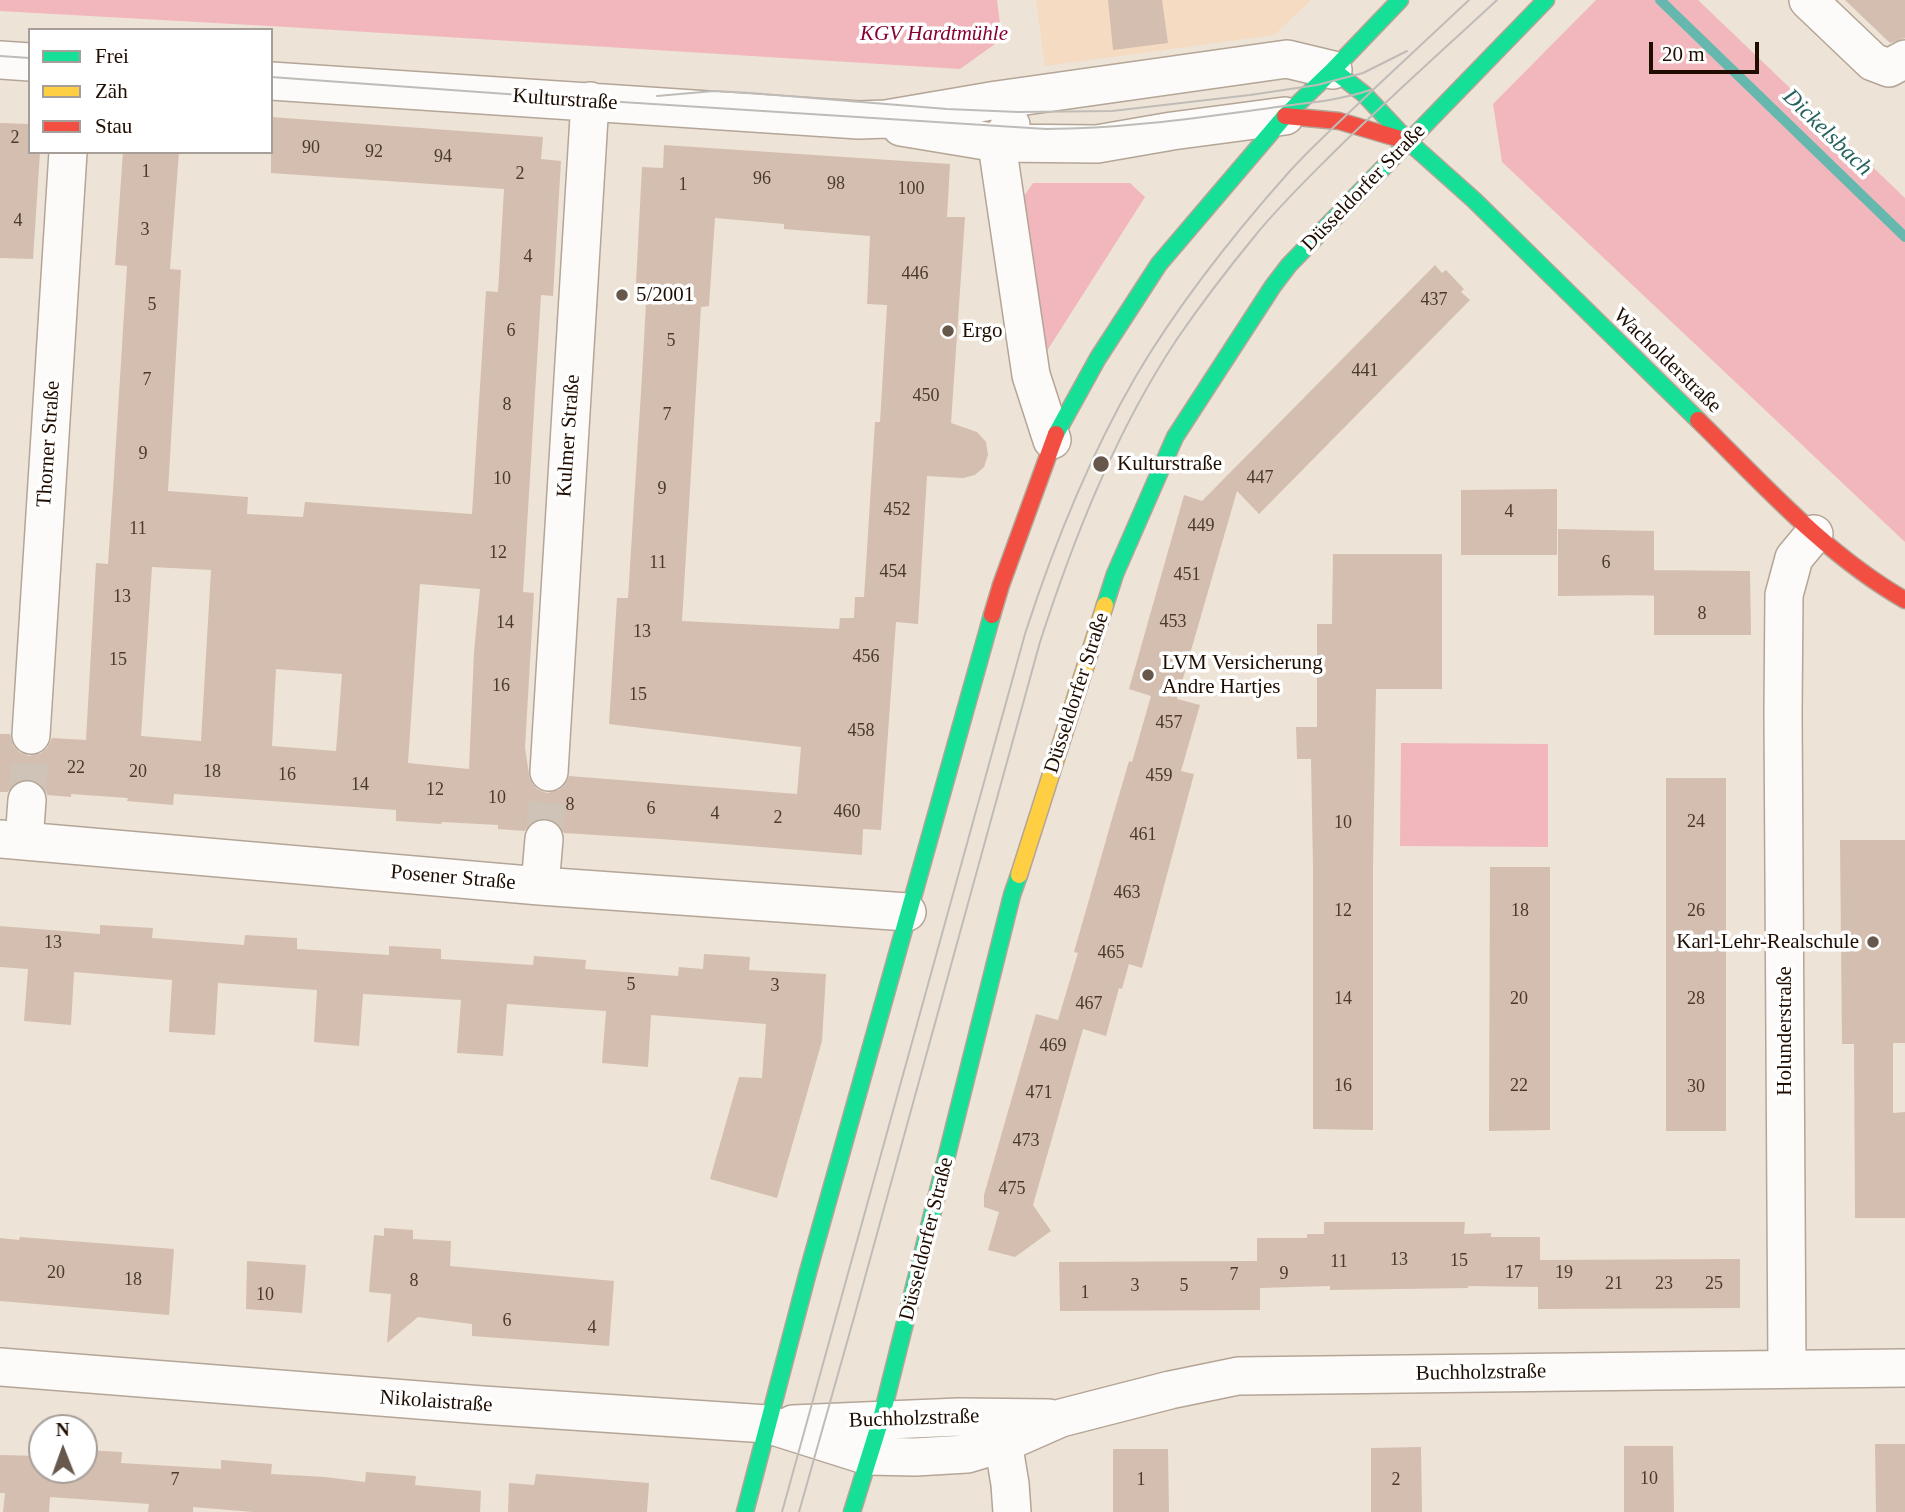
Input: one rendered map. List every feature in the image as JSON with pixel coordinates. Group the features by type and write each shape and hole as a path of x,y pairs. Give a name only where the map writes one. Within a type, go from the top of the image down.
{"main road":[{"path":"745,1512 907,912 1001,585 1052,440 1098,358 1159,264 1285,116 1400,0"},
{"name":"Düsseldorfer Straße","path":"852,1512 881,1419 1012,895 1115,574 1175,437 1289,265 1546,0"},
{"name":"Wacholderstraße","path":"1333,70 1364,94 1409,142 1474,200 1814,534 1886,589 1905,600"},
{"name":"Wacholderstraße","path":"1285,116 1339,121 1409,142"}],"street":[{"path":"1808,0 1873,62 1897,64"},
{"name":"Kulturstraße","path":"872,120 1287,59 1333,70"},
{"path":"0,60 28,62"},
{"name":"Kulturstraße","path":"273,81 872,120 998,143 1097,144 1285,116"},
{"path":"1031,95 998,143 1031,375 1052,440"},
{"name":"Kulmer Straße","path":"549,772 590,101"},
{"name":"Thorner Straße","path":"30,735 68,154"},
{"name":"Holunderstraße","path":"1787,1369 1784,594 1794,558 1814,534"},
{"path":"12,840 27,800"},
{"path":"540,886 544,839"},
{"name":"Posener Straße","path":"12,840 540,886 907,912"},
{"name":"Nikolaistraße","path":"0,1367 482,1405 767,1424 868,1456"},
{"name":"Buchholzstraße","path":"767,1424 881,1419 1002,1430 1238,1376 1905,1368"},
{"path":"1002,1430 1012,1512"},
{"name":"Buchholzstraße","path":"868,1456 967,1454 1002,1430"}],"shaded area":[{"path":"1036,0 1311,0 1274,35 1045,66"}],"green space":[{"name":"KGV Hardtmühle","path":"0,0 997,0 1002,39 960,69 0,11"},
{"path":"1596,0 1698,0 1905,198 1905,542 1502,162 1493,104"},
{"path":"1033,183 1130,183 1145,197 1045,354 1024,196"},
{"path":"1401,743 1548,744 1548,847 1400,846"}],"building":[{"path":"1108,0 1162,0 1168,43 1113,50"},
{"path":"1845,0 1905,0 1905,38 1890,43"},
{"path":"273,117 543,137 541,159 561,161 553,296 541,295 523,592 534,593 525,748 530,781 537,789 547,793 559,790 566,784 569,776 797,794 801,747 609,724 617,598 628,598 642,376 646,303 635,302 642,167 663,168 664,145 950,164 947,217 965,217 951,423 977,432 986,442 988,455 984,467 975,475 963,478 927,476 918,624 896,622 881,830 863,829 862,855 564,833 557,822 545,818 535,820 525,831 498,829 498,825 396,821 396,810 174,794 173,805 127,801 128,798 47,795 39,783 29,779 17,781 8,792 0,792 0,734 10,734 13,745 19,752 29,756 41,753 52,738 86,740 96,563 108,564 113,490 127,266 115,265 123,154 179,154 170,269 181,270 168,491 248,497 247,514 303,517 305,502 472,514 486,291 498,292 504,189 271,173","holes":["715,218 784,224 784,229 870,236 867,304 887,305 880,422 875,422 864,597 855,597 854,618 840,618 839,629 682,621 701,307 709,306","152,567 211,570 201,741 141,736","420,584 480,589 474,652 469,769 408,763","276,669 342,674 336,751 272,746"]},
{"path":"0,123 28,124 28,154 40,154 33,259 0,258"},
{"path":"1435,265 1442,273 1446,270 1464,289 1461,292 1470,300 1259,514 1237,491 1177,699 1200,705 1181,771 1194,774 1142,968 1129,964 1122,989 1119,988 1106,1036 1083,1029 1033,1205 1051,1231 1015,1257 988,1250 999,1212 984,1207 984,1195 1036,1014 1058,1020 1078,953 1074,952 1112,819 1151,696 1129,689 1184,495 1202,501"},
{"path":"1557,489 1557,555 1461,555 1461,490"},
{"path":"1558,529 1654,531 1654,595 1558,596"},
{"path":"1333,554 1442,554 1442,689 1376,689 1373,1130 1313,1129 1311,759 1297,759 1296,727 1317,727 1317,624 1332,624"},
{"path":"1654,570 1750,571 1751,635 1654,635"},
{"path":"1666,778 1726,778 1726,1131 1666,1131"},
{"name":"Karl-Lehr-Realschule","path":"1840,840 1905,840 1905,1043 1893,1043 1893,1113 1905,1112 1905,1218 1855,1218 1854,1044 1842,1044"},
{"path":"1490,867 1550,867 1550,1130 1489,1131"},
{"path":"100,925 153,928 152,938 244,945 245,935 297,938 297,949 389,955 389,946 441,949 441,959 533,965 534,956 586,960 585,969 678,976 679,967 703,969 704,954 750,957 749,970 826,974 822,1041 777,1198 710,1179 739,1077 762,1078 766,1024 651,1015 648,1067 602,1063 606,1011 507,1004 503,1056 457,1053 461,1000 363,994 359,1046 314,1042 317,990 218,983 215,1035 169,1032 172,980 74,972 71,1025 24,1021 28,969 0,967 0,926 100,934"},
{"path":"1324,1222 1465,1222 1464,1234 1540,1237 1540,1260 1740,1259 1740,1308 1538,1309 1538,1287 1330,1290 1330,1286 1260,1288 1260,1310 1060,1311 1059,1262 1257,1261 1257,1238 1307,1238 1307,1234 1324,1234"},
{"path":"384,1228 413,1230 413,1239 451,1241 450,1266 614,1281 609,1346 472,1336 472,1324 418,1317 387,1343 391,1294 369,1292 374,1235 384,1236"},
{"path":"20,1237 174,1249 169,1315 0,1301 0,1238 19,1240"},
{"path":"247,1261 306,1265 302,1313 246,1309"},
{"path":"1875,1444 1905,1444 1905,1512 1876,1512"},
{"path":"1624,1446 1673,1446 1674,1512 1624,1512"},
{"path":"1421,1447 1422,1512 1371,1512 1371,1448"},
{"path":"1113,1449 1168,1449 1169,1512 1113,1512"},
{"path":"98,1451 122,1452 121,1463 221,1469 221,1460 272,1464 271,1474 365,1482 366,1472 416,1476 415,1485 481,1491 480,1512 253,1512 193,1507 193,1512 148,1512 149,1504 50,1497 49,1512 3,1512 5,1493 0,1493 0,1455 28,1456 28,1484 98,1484"},
{"path":"536,1474 649,1483 647,1512 508,1512 509,1483 534,1485"}],"waterway":[{"name":"Dickelsbach","path":"1660,0 1905,237"}],"tunnel":[{"path":"27,800 31,735"},
{"path":"544,839 549,772"}],"tram line":[{"path":"782,1512 1025,634 1060,534 1088,469 1136,376 1189,296 1227,245 1310,150 1469,0"},
{"path":"799,1512 1040,642 1067,563 1098,486 1135,410 1177,339 1263,226 1354,133 1497,0"},
{"path":"657,96 714,91 947,109 1018,112 1112,111 1317,85 1363,73 1407,51"},
{"path":"0,56 28,58"},
{"path":"273,77 1046,129 1186,119 1346,97 1370,90"}],"traffic: fast":[{"path":"1056,434 1098,358 1159,264 1285,116 1400,0"},
{"path":"1105,605 1115,574 1175,437 1273,286 1289,265 1546,0"},
{"path":"1333,70 1364,94 1409,142 1474,200 1698,420"},
{"path":"745,1512 808,1272 992,615"},
{"path":"852,1512 881,1419 1019,875"}],"traffic: slow":[{"path":"1019,875 1105,605"}],"traffic: jam":[{"path":"1285,116 1339,121 1407,141"},
{"path":"1698,420 1821,540 1876,582 1905,600"},
{"path":"992,615 1056,434"}],"place":[{"name":"5/2001","path":"622,295"},
{"name":"Ergo","path":"948,331"},
{"name":"Kulturstraße","path":"1101,464"},
{"name":"LVM Versicherung Andre Hartjes","path":"1148,675"},
{"name":"Karl-Lehr-Realschule","path":"1873,942"}]}
